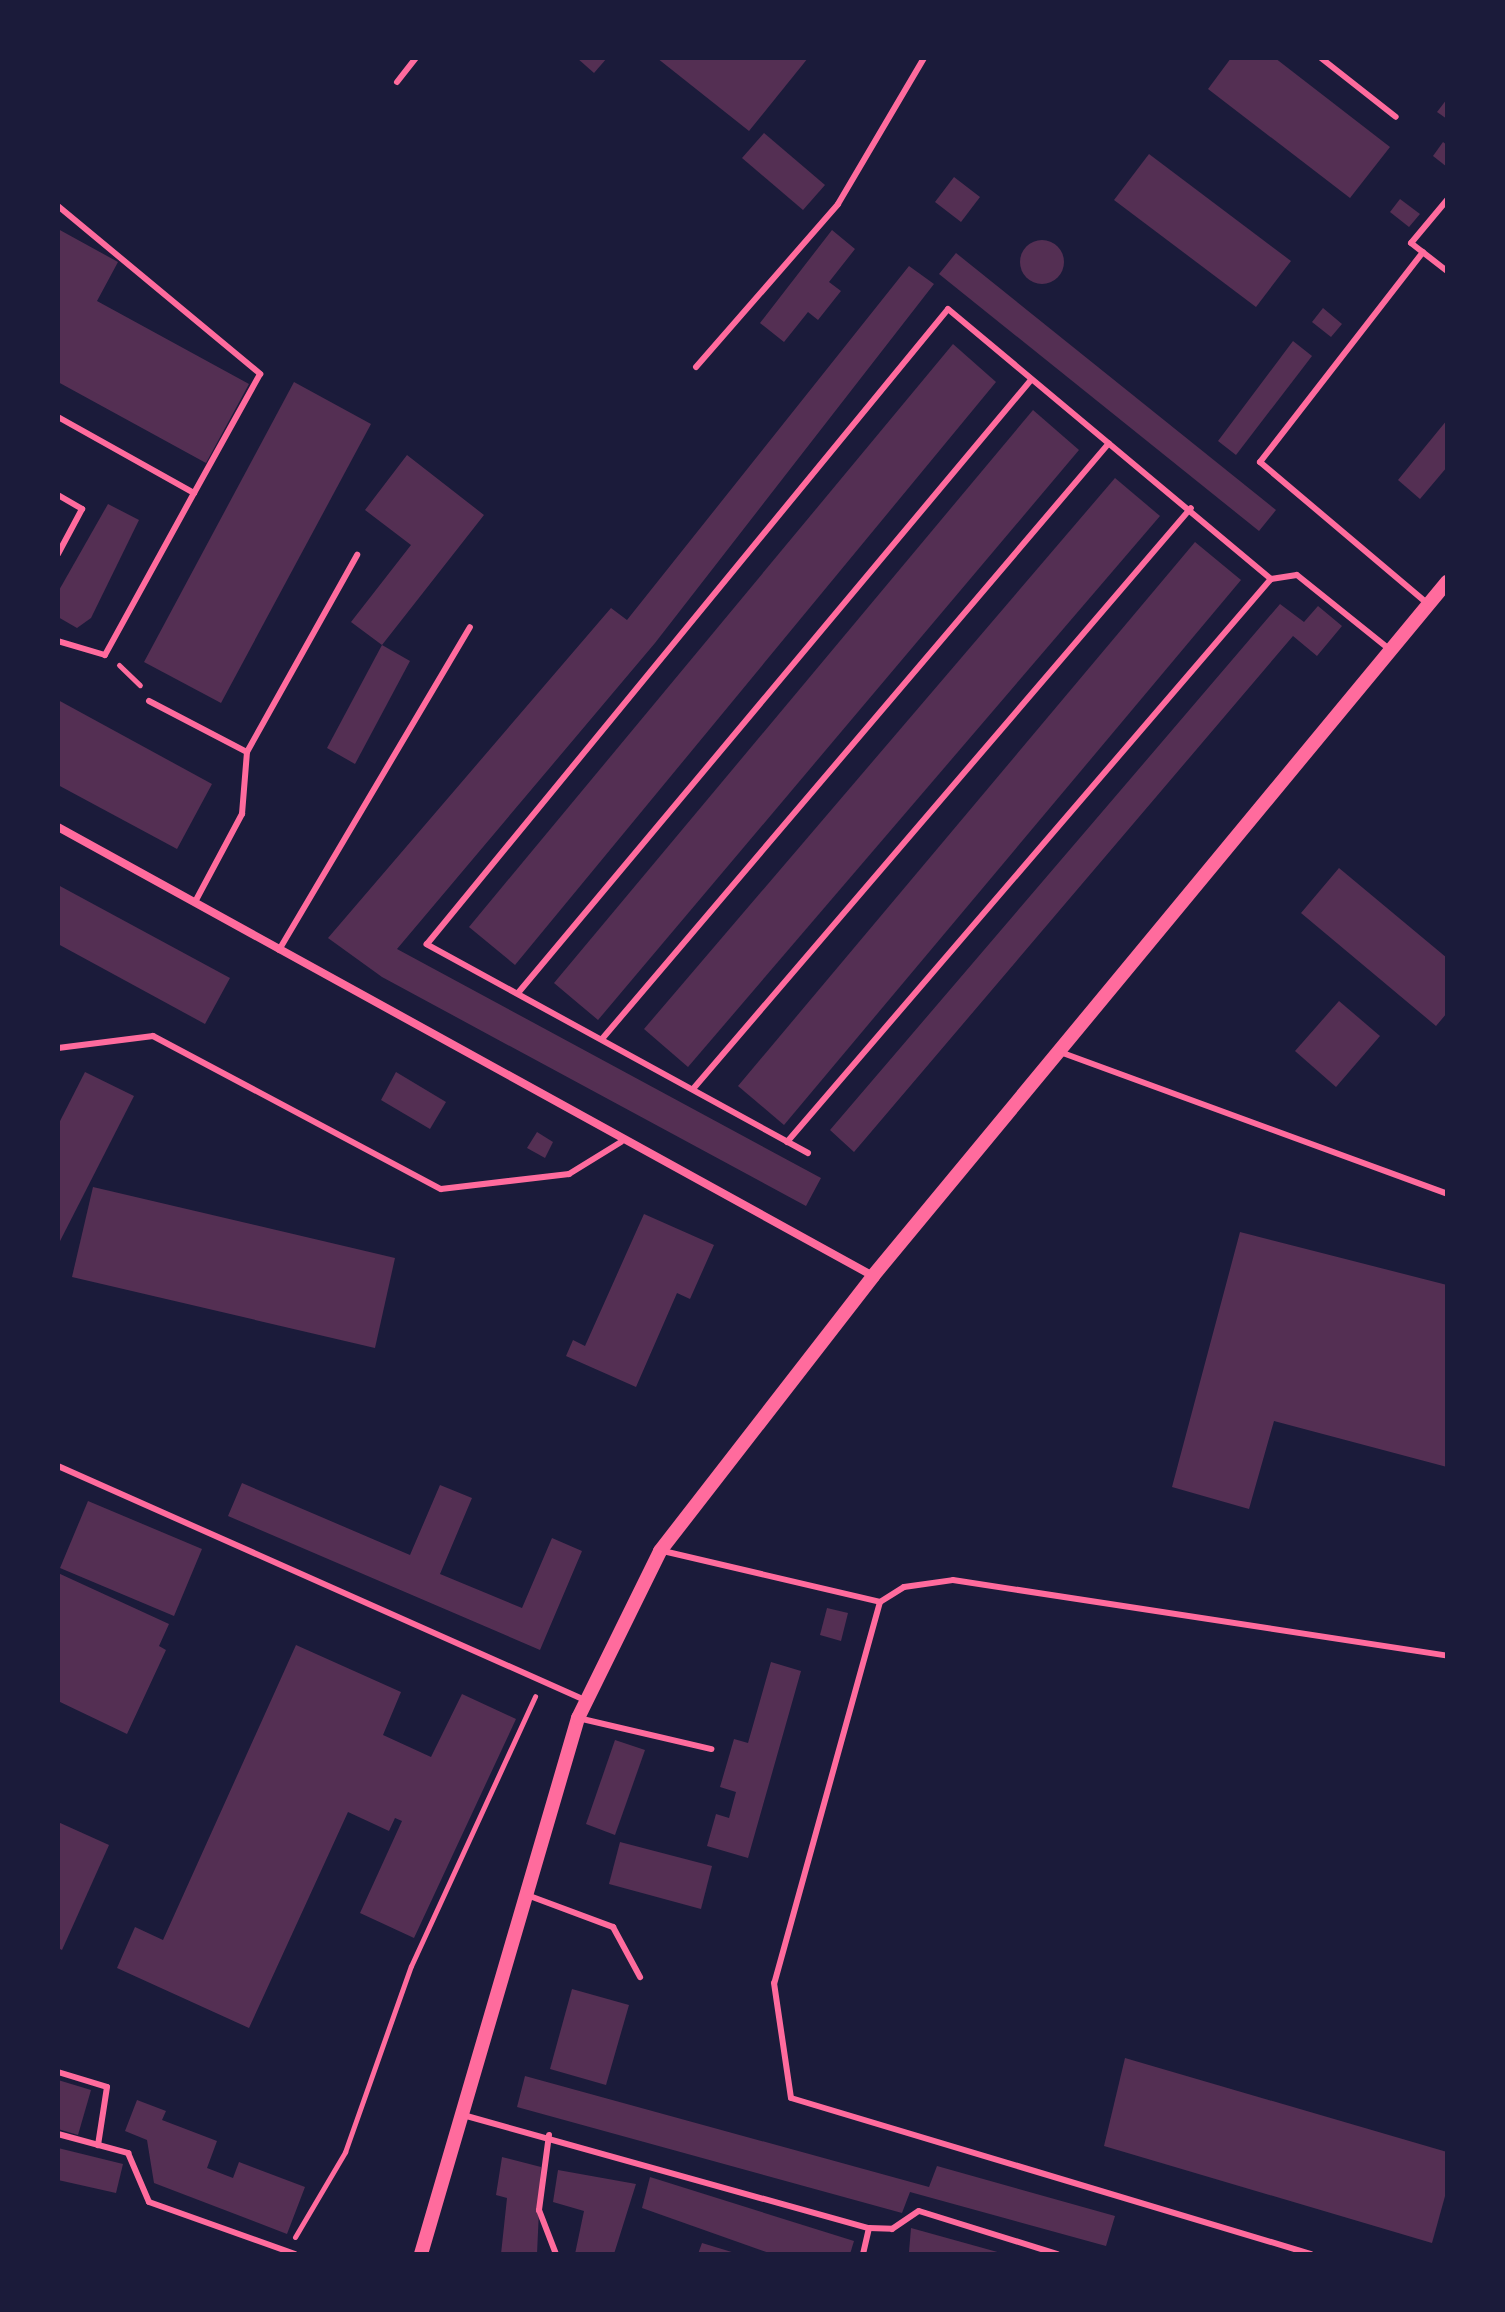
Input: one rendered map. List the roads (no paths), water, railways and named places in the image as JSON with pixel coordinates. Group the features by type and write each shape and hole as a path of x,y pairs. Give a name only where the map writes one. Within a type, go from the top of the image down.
{"street":[{"path":"421,2254 459,2114 578,1718 660,1551 873,1276 1447,582"},
{"path":"58,827 621,1142 873,1276"}],"lane":[{"path":"397,82 416,58"},
{"path":"696,367 838,204 924,58"},
{"path":"1321,58 1396,117"},
{"path":"1447,200 1411,243 1447,271"},
{"path":"58,206 260,374 105,655 58,641"},
{"path":"1423,252 1260,462 1429,605"},
{"path":"808,1153 427,944 948,309 1191,508 1271,579"},
{"path":"518,993 1031,380"},
{"path":"58,417 194,493"},
{"path":"602,1039 1109,443"},
{"path":"58,495 82,509 58,554"},
{"path":"693,1089 1191,508"},
{"path":"195,902 242,814 247,752 357,555"},
{"path":"787,1142 1271,579 1297,575 1392,651"},
{"path":"279,950 470,627"},
{"path":"149,701 247,752"},
{"path":"58,1048 153,1036 441,1189 569,1174 621,1142"},
{"path":"1060,1052 1447,1194"},
{"path":"58,1466 541,1684 585,1700"},
{"path":"660,1551 880,1602"},
{"path":"1311,2254 791,2098 774,1983 880,1602 904,1587 953,1580 1447,1656"},
{"path":"578,1718 711,1749"},
{"path":"524,1894 613,1927 640,1977"},
{"path":"58,2072 107,2087 98,2145"},
{"path":"459,2114 549,2135 869,2228 892,2229 919,2211 1057,2254"},
{"path":"58,2134 128,2153 149,2202 294,2253"},
{"path":"549,2135 539,2210 556,2254"},
{"path":"866,2253 869,2228"}]}
